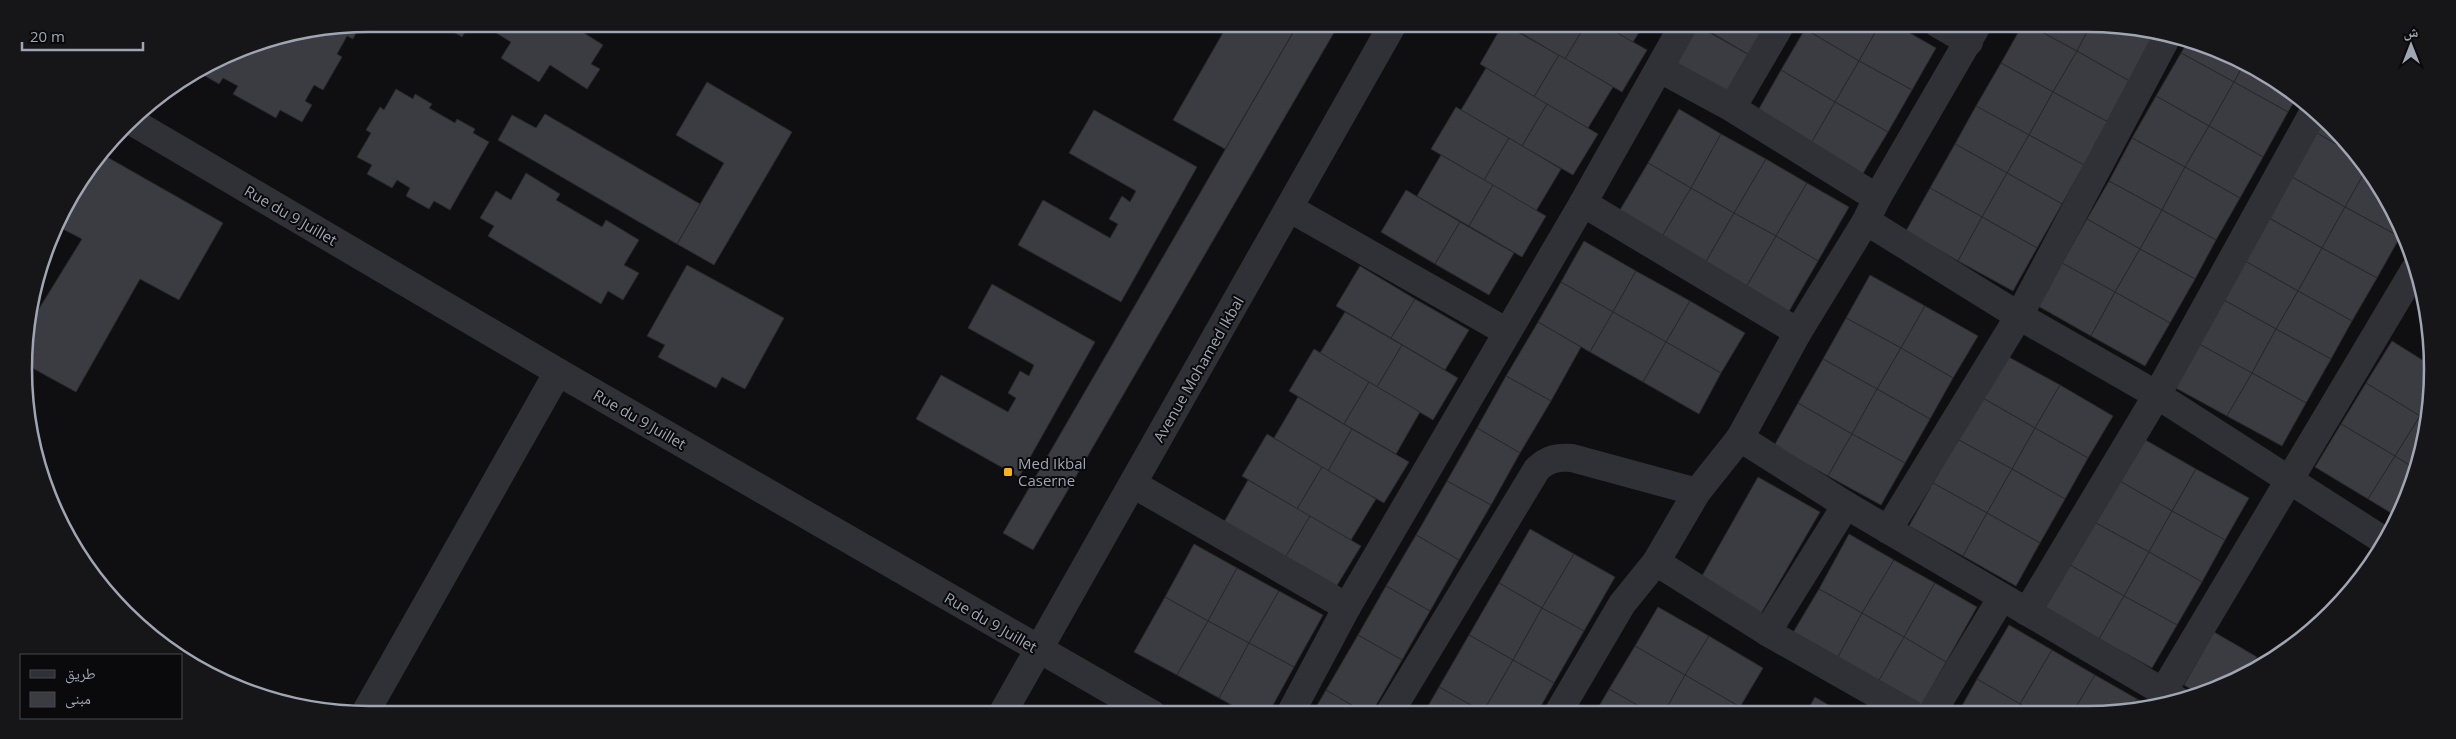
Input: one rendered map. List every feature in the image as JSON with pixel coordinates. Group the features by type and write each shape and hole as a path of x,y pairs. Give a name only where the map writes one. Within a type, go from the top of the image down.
{"street":[{"name":"Avenue Mohamed Ikbal","path":"1006,706 1388,32"},
{"path":"1294,706 1346,607 1583,203 1680,32"},
{"path":"1732,108 1776,32"},
{"path":"1562,706 1622,604 1656,562 1697,492 1740,438 1798,332 1974,33"},
{"path":"1888,530 2019,316 2164,42"},
{"path":"1660,69 1732,108 2019,316 2157,395 2378,537"},
{"path":"2027,612 2157,395 2310,117"},
{"name":"Rue du 9 Juillet","path":"138,125 558,372 1138,706"},
{"path":"1583,203 1798,332"},
{"path":"1289,208 1507,332"},
{"path":"2170,696 2291,481 2411,278"},
{"path":"369,706 558,372"},
{"path":"1740,438 1846,505 2170,696"},
{"path":"1394,706 1537,469 1546,461 1558,457 1572,458 1697,492"},
{"path":"1133,484 1346,607"},
{"path":"1767,632 1846,505"},
{"path":"1656,562 1767,632 1898,706"},
{"path":"1936,706 2002,597"}],"building":[{"path":"454,32 465,32 462,37"},
{"path":"495,32 582,32 603,45 591,64 600,69 587,89 550,65 539,82 501,58 511,42"},
{"path":"1223,32 1293,32 1225,149 1173,120"},
{"path":"1293,32 1334,32 1033,550 1003,533"},
{"path":"1498,32 1517,32 1559,55 1534,97 1480,64"},
{"path":"1519,32 1581,32 1565,59"},
{"path":"1581,32 1616,32 1647,50 1622,92 1565,59"},
{"path":"1616,32 1639,32 1633,42"},
{"path":"1692,32 1708,32 1751,56 1726,100 1671,68"},
{"path":"1710,32 1765,32 1751,56"},
{"path":"1803,32 1810,32 1859,61 1835,102 1781,70"},
{"path":"1810,32 1875,32 1859,61"},
{"path":"1875,32 1908,32 1936,48 1912,90 1859,61"},
{"path":"2018,32 2042,32 2077,51 2053,92 2001,63"},
{"path":"2042,32 2087,32 2077,51"},
{"path":"2087,32 2130,35 2155,40 2131,82 2077,51"},
{"path":"356,33 353,39 347,36 337,54 342,57 323,90 314,85 305,101 312,105 302,122 280,110 276,118 233,94 238,86 223,78 219,84 205,76 220,67 261,50 304,39"},
{"path":"2184,47 2241,70 2234,82 2181,53"},
{"path":"2077,51 2131,82 2108,122 2053,92"},
{"path":"2181,53 2234,82 2209,126 2156,96"},
{"path":"1559,55 1613,87 1588,128 1534,97"},
{"path":"1859,61 1912,90 1888,132 1835,102"},
{"path":"2001,63 2053,92 2029,135 1976,106"},
{"path":"1486,68 1547,104 1522,146 1461,110"},
{"path":"1781,70 1835,102 1810,145 1756,114"},
{"path":"2241,70 2274,89 2293,103 2288,112 2234,82"},
{"path":"707,82 792,132 714,265 677,244 724,163 676,135"},
{"path":"2234,82 2288,112 2263,157 2209,126"},
{"path":"396,89 413,99 415,94 432,104 429,108 455,123 457,119 475,129 473,133 489,142 450,210 434,201 429,209 406,196 410,188 397,180 392,188 367,174 372,165 357,157 371,133 366,130 380,107 384,110"},
{"path":"2053,92 2108,122 2084,165 2029,135"},
{"path":"2156,96 2209,126 2185,167 2132,138"},
{"path":"1835,102 1888,132 1862,175 1810,145"},
{"path":"1547,104 1598,134 1573,175 1522,146"},
{"path":"1976,106 2029,135 2007,173 1955,144"},
{"path":"1456,107 1509,138 1484,180 1431,149"},
{"path":"1679,109 1721,134 1691,188 1648,163"},
{"path":"1094,110 1197,167 1121,302 1018,245 1043,200 1110,238 1118,224 1109,219 1122,196 1130,202 1136,191 1069,153"},
{"path":"545,114 700,204 677,244 498,140 512,115 536,128"},
{"path":"2209,126 2263,157 2240,198 2185,167"},
{"path":"2321,127 2339,146 2317,133"},
{"path":"2317,133 2339,146 2363,176 2345,207 2292,177"},
{"path":"1721,134 1766,159 1734,213 1691,188"},
{"path":"2029,135 2084,165 2062,204 2007,173"},
{"path":"1509,138 1561,169 1536,211 1484,180"},
{"path":"2132,138 2185,167 2162,210 2109,181"},
{"path":"1955,144 2007,173 1982,217 1930,188"},
{"path":"1441,155 1493,185 1469,226 1417,196"},
{"path":"108,157 223,223 179,300 140,279 76,392 32,368 38,311 82,239 63,229 89,182"},
{"path":"1766,159 1807,183 1776,236 1734,213"},
{"path":"1648,163 1691,188 1660,240 1617,215"},
{"path":"2185,167 2240,198 2216,240 2162,210"},
{"path":"526,173 560,194 556,200 602,227 606,220 639,240 624,265 639,273 623,300 608,291 601,304 488,236 494,226 480,218 496,191 511,200"},
{"path":"2007,173 2062,204 2037,248 1982,217"},
{"path":"2363,176 2389,220 2395,234 2345,207"},
{"path":"2292,177 2345,207 2322,248 2269,218"},
{"path":"2109,181 2162,210 2140,249 2087,219"},
{"path":"1807,183 1849,207 1818,261 1776,236"},
{"path":"1493,185 1546,216 1522,257 1469,226"},
{"path":"1691,188 1734,213 1704,265 1660,240"},
{"path":"1930,188 1982,217 1958,261 1906,231"},
{"path":"1406,190 1460,222 1435,264 1381,232"},
{"path":"2345,207 2395,234 2398,241 2377,278 2322,248"},
{"path":"2162,210 2216,240 2195,279 2140,249"},
{"path":"1734,213 1776,236 1745,289 1704,265"},
{"path":"1982,217 2037,248 2013,291 1958,261"},
{"path":"2269,218 2322,248 2298,291 2245,261"},
{"path":"2087,219 2140,249 2115,292 2062,263"},
{"path":"1460,222 1514,253 1489,295 1435,264"},
{"path":"1776,236 1818,261 1788,313 1745,289"},
{"path":"1584,241 1636,271 1613,312 1561,282"},
{"path":"2322,248 2377,278 2352,321 2298,291"},
{"path":"2140,249 2195,279 2170,323 2115,292"},
{"path":"2245,261 2298,291 2276,329 2224,300"},
{"path":"2062,263 2115,292 2091,336 2038,306"},
{"path":"687,265 784,318 745,389 722,377 716,388 658,357 665,345 647,336"},
{"path":"1360,266 1415,299 1391,338 1336,306"},
{"path":"1636,271 1690,301 1666,342 1613,312"},
{"path":"1870,275 1925,306 1901,348 1846,318"},
{"path":"1561,282 1613,312 1590,352 1538,322"},
{"path":"992,284 1095,342 1019,477 916,419 941,375 1008,412 1016,398 1008,393 1020,371 1029,376 1034,365 968,328"},
{"path":"2298,291 2352,321 2331,359 2276,329"},
{"path":"2115,292 2170,323 2145,366 2091,336"},
{"path":"1415,299 1469,330 1445,370 1391,338"},
{"path":"2224,300 2276,329 2252,373 2199,344"},
{"path":"1690,301 1745,333 1721,373 1666,342"},
{"path":"1925,306 1978,336 1953,378 1901,348"},
{"path":"1345,312 1402,345 1377,387 1320,353"},
{"path":"1613,312 1666,342 1643,382 1590,352"},
{"path":"1846,318 1901,348 1877,389 1823,359"},
{"path":"1538,322 1581,347 1551,401 1506,376"},
{"path":"2276,329 2331,359 2306,403 2252,373"},
{"path":"2392,341 2423,360 2423,392 2420,416 2366,383"},
{"path":"1666,342 1721,373 1699,414 1643,382"},
{"path":"2199,344 2252,373 2227,416 2174,387"},
{"path":"1402,345 1458,378 1433,420 1377,387"},
{"path":"1901,348 1953,378 1930,419 1877,389"},
{"path":"1314,349 1369,382 1344,424 1289,391"},
{"path":"2005,355 2060,385 2035,428 1981,397"},
{"path":"1823,359 1877,389 1852,434 1798,403"},
{"path":"2252,373 2306,403 2282,446 2227,416"},
{"path":"1506,376 1551,401 1520,453 1477,428"},
{"path":"1369,382 1420,412 1396,454 1344,424"},
{"path":"2366,383 2420,416 2395,456 2341,424"},
{"path":"2060,385 2113,416 2088,458 2035,428"},
{"path":"1877,389 1930,419 1905,463 1852,434"},
{"path":"1298,397 1352,429 1328,471 1274,438"},
{"path":"1981,397 2035,428 2012,469 1957,439"},
{"path":"1798,403 1852,434 1828,476 1774,446"},
{"path":"2420,416 2420,416 2410,465 2395,456"},
{"path":"2341,424 2395,456 2368,499 2315,467"},
{"path":"1477,428 1520,453 1491,505 1447,481"},
{"path":"2035,428 2088,458 2065,499 2012,469"},
{"path":"1352,429 1409,462 1384,503 1328,471"},
{"path":"1267,434 1322,467 1297,509 1242,476"},
{"path":"1852,434 1905,463 1881,505 1828,476"},
{"path":"2142,438 2196,469 2172,511 2118,480"},
{"path":"1957,439 2012,469 1987,513 1933,483"},
{"path":"2395,456 2410,465 2391,513 2368,499"},
{"path":"1322,467 1376,499 1351,540 1297,509"},
{"path":"2012,469 2065,499 2040,543 1987,513"},
{"path":"2196,469 2249,498 2225,540 2172,511"},
{"path":"1758,477 1820,512 1759,617 1698,583"},
{"path":"1248,480 1310,516 1285,558 1224,522"},
{"path":"2118,480 2172,511 2149,552 2094,522"},
{"path":"1447,481 1491,505 1459,560 1416,535"},
{"path":"1933,483 1987,513 1963,556 1909,526"},
{"path":"2172,511 2225,540 2202,582 2149,552"},
{"path":"1987,513 2040,543 2016,586 1963,556"},
{"path":"1310,516 1361,546 1336,587 1285,558"},
{"path":"2094,522 2149,552 2124,596 2070,565"},
{"path":"1530,529 1574,554 1542,608 1499,583"},
{"path":"1849,534 1894,560 1862,613 1819,589"},
{"path":"1416,535 1459,560 1430,611 1386,586"},
{"path":"1194,544 1237,568 1208,621 1165,597"},
{"path":"2149,552 2202,582 2177,625 2124,596"},
{"path":"1574,554 1615,577 1584,631 1542,608"},
{"path":"1894,560 1935,583 1904,637 1862,613"},
{"path":"2070,565 2124,596 2099,639 2045,608"},
{"path":"1237,568 1279,591 1249,643 1208,621"},
{"path":"1499,583 1542,608 1513,660 1469,635"},
{"path":"1935,583 1977,607 1946,662 1904,637"},
{"path":"1386,586 1430,611 1402,660 1358,635"},
{"path":"1819,589 1862,613 1833,666 1788,641"},
{"path":"1279,591 1323,615 1294,667 1249,643"},
{"path":"2124,596 2177,625 2152,668 2099,639"},
{"path":"1165,597 1208,621 1177,675 1134,652"},
{"path":"1658,607 1709,636 1685,675 1635,646"},
{"path":"1542,608 1584,631 1554,683 1513,660"},
{"path":"1862,613 1904,637 1874,689 1833,666"},
{"path":"1208,621 1249,643 1219,698 1177,675"},
{"path":"2009,625 2052,650 2020,704 1977,679"},
{"path":"2214,632 2257,657 2254,661 2236,672 2195,689 2192,690 2184,685"},
{"path":"1358,635 1402,660 1376,706 1353,706 1326,690"},
{"path":"1469,635 1513,660 1486,706 1472,706 1439,687"},
{"path":"1709,636 1763,668 1741,706 1685,675"},
{"path":"1904,637 1946,662 1921,706 1904,706 1874,689"},
{"path":"1249,643 1294,667 1272,706 1234,706 1219,698"},
{"path":"1635,646 1685,675 1668,706 1639,706 1609,689"},
{"path":"2052,650 2095,675 2077,706 2024,706 2020,704"},
{"path":"1513,660 1554,683 1541,706 1486,706"},
{"path":"1685,675 1738,706 1668,706"},
{"path":"2095,675 2137,699 2134,703 2130,704 2077,706"},
{"path":"1977,679 2020,704 2019,706 1962,706"},
{"path":"1439,687 1472,706 1428,706"},
{"path":"1609,689 1639,706 1599,706"},
{"path":"1326,690 1353,706 1317,706"},
{"path":"1815,697 1830,706 1810,706"}],"place":[{"name":"Med Ikbal Caserne","path":"1008,472"}]}
